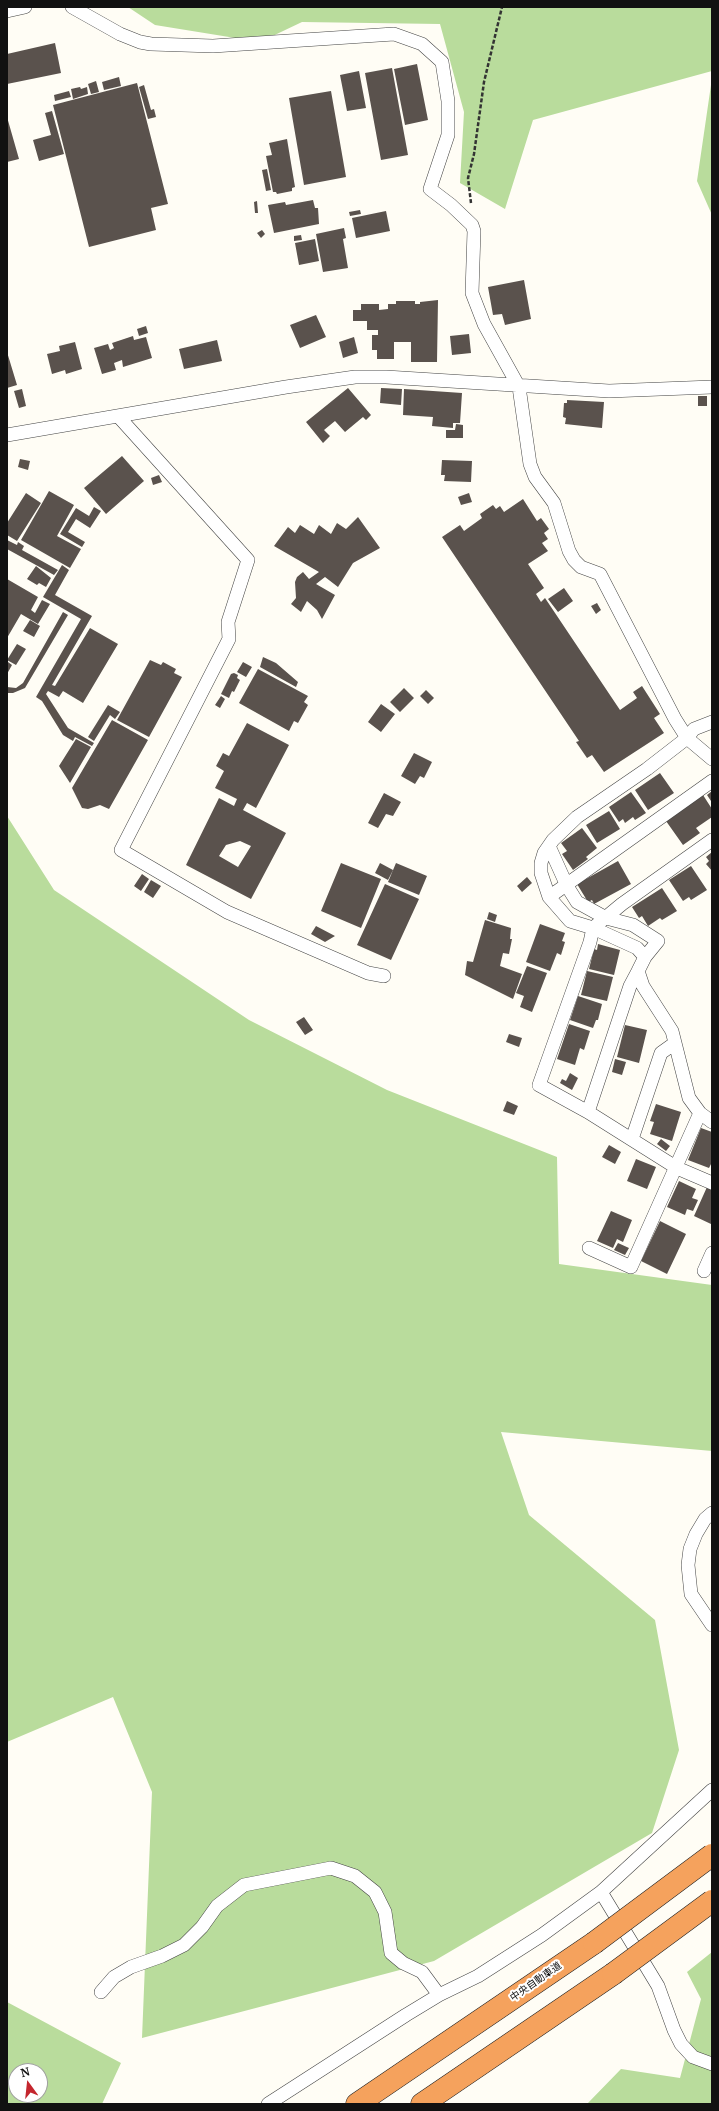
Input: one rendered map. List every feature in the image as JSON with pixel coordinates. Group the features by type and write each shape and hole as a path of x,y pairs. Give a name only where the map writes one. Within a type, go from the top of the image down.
{"highway":[{"name":"中央自動車道","path":"357,2104 594,1943 712,1855"},
{"path":"422,2104 613,1974 712,1901"}],"street":[{"path":"7,11 25,7"},
{"path":"72,7 120,34 140,42 152,44 213,46 394,34 422,44 442,62 448,101 448,135 430,189 469,221 474,231 472,293 484,324 519,387 530,464 535,477 554,503 569,551 581,567 600,574 687,738 712,759"},
{"path":"7,435 286,386 355,377 386,377 519,387 609,391 712,387"},
{"path":"118,416 248,560 228,622 228,639 121,850 227,912 368,973 384,976"},
{"path":"645,957 637,948 593,928 570,921 549,897 541,873 541,863 544,853 549,846 577,817 647,769 687,738 694,729 712,722"},
{"path":"549,897 567,886 571,880 712,782"},
{"path":"712,840 593,928 590,942 539,1085 588,1112 676,1168 712,1183"},
{"path":"549,846 567,886 577,902 606,918 633,925 658,941 645,957 630,986 588,1112"},
{"path":"638,971 643,986 672,1031 689,1098 700,1113 712,1122"},
{"path":"632,1139 661,1053 675,1043"},
{"path":"589,1248 631,1267 700,1113"},
{"path":"704,1271 712,1253"},
{"path":"712,1513 705,1519 696,1534 690,1549 688,1565 691,1594 712,1625"},
{"path":"268,2104 439,1995 478,1976 542,1935 602,1892 712,1790"},
{"path":"102,1992 114,1977 131,1967 162,1956 184,1944 202,1927 217,1906 244,1885 331,1868 355,1876 375,1892 385,1912 391,1952 403,1963 422,1972 439,1995"},
{"path":"602,1892 658,1986 674,2030 681,2044 693,2057 712,2064"}],"path":[{"path":"474,231 468,178 474,154 484,82 502,7"}],"green space":[{"path":"128,7 712,7 712,71 533,120 505,209 460,183 464,112 440,24 302,22 260,42 155,25"},
{"path":"712,78 712,215 697,181"},
{"path":"7,816 54,890 249,1020 387,1090 557,1157 559,1264 712,1285 712,1451 501,1432 529,1515 655,1620 679,1750 652,1833 434,1961 142,2038 152,1792 113,1697 7,1742"},
{"path":"712,1952 712,2104 587,2104 621,2069 680,2078 701,1999 687,1972"},
{"path":"7,2002 121,2063 102,2104 7,2104"}],"building":[{"path":"55,43 61,73 7,84 7,54"},
{"path":"417,64 428,120 405,125 394,69"},
{"path":"392,68 408,155 381,160 365,73"},
{"path":"359,71 366,108 347,111 340,75"},
{"path":"119,77 121,86 104,90 102,82"},
{"path":"96,81 99,92 91,94 88,84"},
{"path":"137,83 168,204 151,208 156,230 89,247 53,105"},
{"path":"144,85 151,110 154,109 156,117 148,119 139,87"},
{"path":"80,87 81,89 87,87 88,94 73,99 71,89"},
{"path":"69,91 71,97 55,101 54,95"},
{"path":"331,91 346,177 304,185 289,98"},
{"path":"52,111 64,154 39,161 33,140 51,135 45,113"},
{"path":"7,117 19,159 7,162"},
{"path":"287,139 295,187 292,188 292,191 277,194 276,192 273,192 266,156 272,155 269,143"},
{"path":"267,169 271,190 266,191 262,170"},
{"path":"313,200 315,208 318,208 319,224 274,233 268,205 285,202 286,205"},
{"path":"257,201 258,213 255,213 254,202"},
{"path":"360,210 361,214 350,216 349,212"},
{"path":"386,211 390,231 356,238 352,218"},
{"path":"344,228 346,238 343,239 348,268 323,272 316,234"},
{"path":"262,230 265,234 261,238 257,233"},
{"path":"301,235 302,240 294,241 294,236"},
{"path":"315,239 319,261 299,265 295,243"},
{"path":"524,280 531,319 505,325 502,314 493,315 488,287"},
{"path":"438,300 437,362 411,362 411,342 394,342 394,359 377,359 377,350 372,350 372,335 378,335 378,330 367,330 367,321 353,321 353,310 361,310 361,304 379,304 379,310 388,309 388,304 396,304 396,301 415,301 415,304 420,304 420,302"},
{"path":"316,315 326,337 300,348 290,325"},
{"path":"146,326 148,333 139,336 137,329"},
{"path":"469,334 471,353 452,355 450,336"},
{"path":"133,336 134,340 146,337 152,358 123,367 122,360 114,363 116,370 102,374 94,348 108,344 110,350 114,348 112,343"},
{"path":"354,337 358,353 343,358 339,342"},
{"path":"217,340 222,361 184,369 179,349"},
{"path":"75,342 82,369 66,374 65,370 52,374 47,354 60,351 59,346"},
{"path":"7,352 17,385 7,388"},
{"path":"348,388 371,415 366,420 363,417 345,432 335,421 324,430 330,436 323,443 306,422"},
{"path":"381,388 402,389 401,405 380,403"},
{"path":"22,389 26,406 19,408 14,391"},
{"path":"404,389 462,393 460,423 453,423 453,428 432,426 433,417 403,415"},
{"path":"698,396 707,396 707,406 698,406"},
{"path":"567,400 604,402 602,428 565,424 566,418 563,417 564,403 567,403"},
{"path":"456,424 463,425 463,438 446,438 446,430 455,430"},
{"path":"122,456 144,481 106,514 84,488"},
{"path":"20,459 30,461 28,470 18,467"},
{"path":"442,460 472,461 471,482 444,481 445,475 441,475"},
{"path":"159,475 162,482 153,485 151,478"},
{"path":"49,491 74,505 57,536 81,549 70,568 21,540"},
{"path":"26,493 41,503 17,541 7,535 7,523"},
{"path":"469,493 472,502 461,505 458,497"},
{"path":"523,499 537,521 541,518 549,529 544,533 548,539 542,543 548,551 528,564 544,588 536,594 541,602 545,598 620,710 637,698 633,692 642,686 660,714 654,718 664,733 604,772 592,755 587,758 576,742 579,741 442,537 460,525 464,531 482,518 480,514 493,505 496,509 500,506 504,512"},
{"path":"94,507 101,511 90,528 76,519 68,532 85,542 82,547 60,534 76,508 89,516"},
{"path":"358,517 380,548 353,563 338,587 325,577 316,584 335,595 322,619 317,610 307,601 301,612 291,604 296,598 295,582 297,577 303,572 309,579 319,572 274,546 288,527 295,533 300,525 314,534 319,525 331,534 337,523 346,529"},
{"path":"7,540 17,545 18,542 24,546 22,550 58,570 54,575 7,549"},
{"path":"62,565 69,570 55,595 92,616 52,685 55,686 90,628 118,644 83,703 63,691 59,697 48,691 46,694 68,728 94,743 92,746 75,737 73,741 63,735 42,701 36,697 81,619 43,597"},
{"path":"36,566 51,578 46,587 39,583 37,585 27,579"},
{"path":"7,579 38,597 31,610 35,613 42,600 50,604 38,624 21,614 7,638"},
{"path":"564,588 573,601 558,612 548,599"},
{"path":"597,603 601,610 596,614 591,606"},
{"path":"63,612 68,615 25,688 13,693 7,693 7,687 16,688 23,683"},
{"path":"30,620 40,626 34,637 23,631"},
{"path":"17,644 26,649 16,665 7,660"},
{"path":"263,657 276,663 298,682 296,687 260,667"},
{"path":"150,660 161,665 163,662 176,669 174,673 182,677 149,737 117,720"},
{"path":"8,662 12,665 7,674 7,663"},
{"path":"243,662 252,667 246,677 237,672"},
{"path":"258,669 308,696 304,702 308,705 298,723 294,721 289,731 239,703"},
{"path":"234,673 238,675 237,678 240,680 229,698 221,694 231,674"},
{"path":"404,688 414,698 400,712 390,702"},
{"path":"426,690 434,698 428,704 420,696"},
{"path":"221,696 225,699 220,708 215,705"},
{"path":"381,704 395,714 381,732 368,722"},
{"path":"108,705 120,712 115,719 110,715 94,741 88,737"},
{"path":"112,720 148,740 109,809 100,805 88,809 82,808 72,788"},
{"path":"247,723 289,745 256,808 247,803 243,810 286,833 251,899 186,865 219,798 234,806 237,799 215,788 224,771 216,766 223,753 229,756","holes":["240,841 251,846 238,867 219,856 226,845"]},
{"path":"76,739 91,747 70,783 59,766"},
{"path":"414,753 432,762 424,778 420,776 415,784 401,776"},
{"path":"660,773 674,793 648,810 635,790"},
{"path":"712,791 712,800 711,801 707,795"},
{"path":"631,792 646,813 635,820 633,817 625,823 623,819 619,822 609,807"},
{"path":"384,793 401,802 393,816 386,814 378,828 368,823"},
{"path":"703,795 712,809 712,817 696,828 700,833 683,845 666,821"},
{"path":"609,811 620,829 597,843 586,825"},
{"path":"582,828 597,848 586,857 588,859 573,870 562,854 567,851 561,843"},
{"path":"712,852 712,871 706,864 709,861 706,857"},
{"path":"618,861 631,884 594,904 592,900 588,902 577,884"},
{"path":"341,863 381,879 361,928 321,911"},
{"path":"380,863 393,870 388,880 375,873"},
{"path":"396,863 427,876 419,895 388,882"},
{"path":"691,866 707,890 691,900 689,897 683,901 669,880"},
{"path":"142,874 149,879 141,891 134,886"},
{"path":"527,877 532,883 522,892 517,886"},
{"path":"151,880 161,886 153,898 144,892"},
{"path":"385,884 419,899 391,960 357,945"},
{"path":"662,888 677,911 662,920 660,918 648,926 642,916 639,918 632,907"},
{"path":"489,912 497,915 495,922 487,919"},
{"path":"485,920 511,928 510,939 512,939 509,954 503,953 500,966 522,974 513,999 465,975 467,961 473,962"},
{"path":"540,924 565,933 562,941 565,942 561,955 557,953 550,971 526,962"},
{"path":"316,926 335,936 325,942 311,934"},
{"path":"598,944 620,950 614,975 589,969 594,949 597,950"},
{"path":"527,966 547,973 532,1012 520,1007 524,996 516,993"},
{"path":"587,971 613,977 607,1001 581,995"},
{"path":"578,996 602,1004 598,1020 596,1020 593,1028 570,1020"},
{"path":"304,1017 313,1030 305,1035 296,1022"},
{"path":"569,1024 590,1031 584,1050 580,1048 575,1065 557,1059"},
{"path":"625,1025 647,1030 639,1063 617,1057"},
{"path":"509,1034 522,1038 519,1047 506,1042"},
{"path":"615,1059 626,1062 622,1075 612,1072"},
{"path":"570,1073 578,1078 572,1090 560,1083 562,1079 566,1081"},
{"path":"507,1101 518,1106 514,1115 503,1111"},
{"path":"656,1104 681,1112 672,1141 650,1134 654,1122 650,1121"},
{"path":"701,1128 712,1132 712,1162 709,1168 688,1160"},
{"path":"661,1139 670,1146 666,1151 657,1144"},
{"path":"609,1145 621,1152 615,1164 602,1157"},
{"path":"636,1159 656,1167 647,1189 627,1181"},
{"path":"679,1181 696,1189 692,1198 698,1200 693,1211 687,1209 685,1215 667,1207"},
{"path":"707,1187 712,1190 711,1224 694,1216"},
{"path":"611,1211 632,1220 623,1242 617,1239 613,1248 597,1241"},
{"path":"660,1221 686,1234 667,1274 641,1261"},
{"path":"618,1243 629,1248 625,1255 614,1250"}]}
